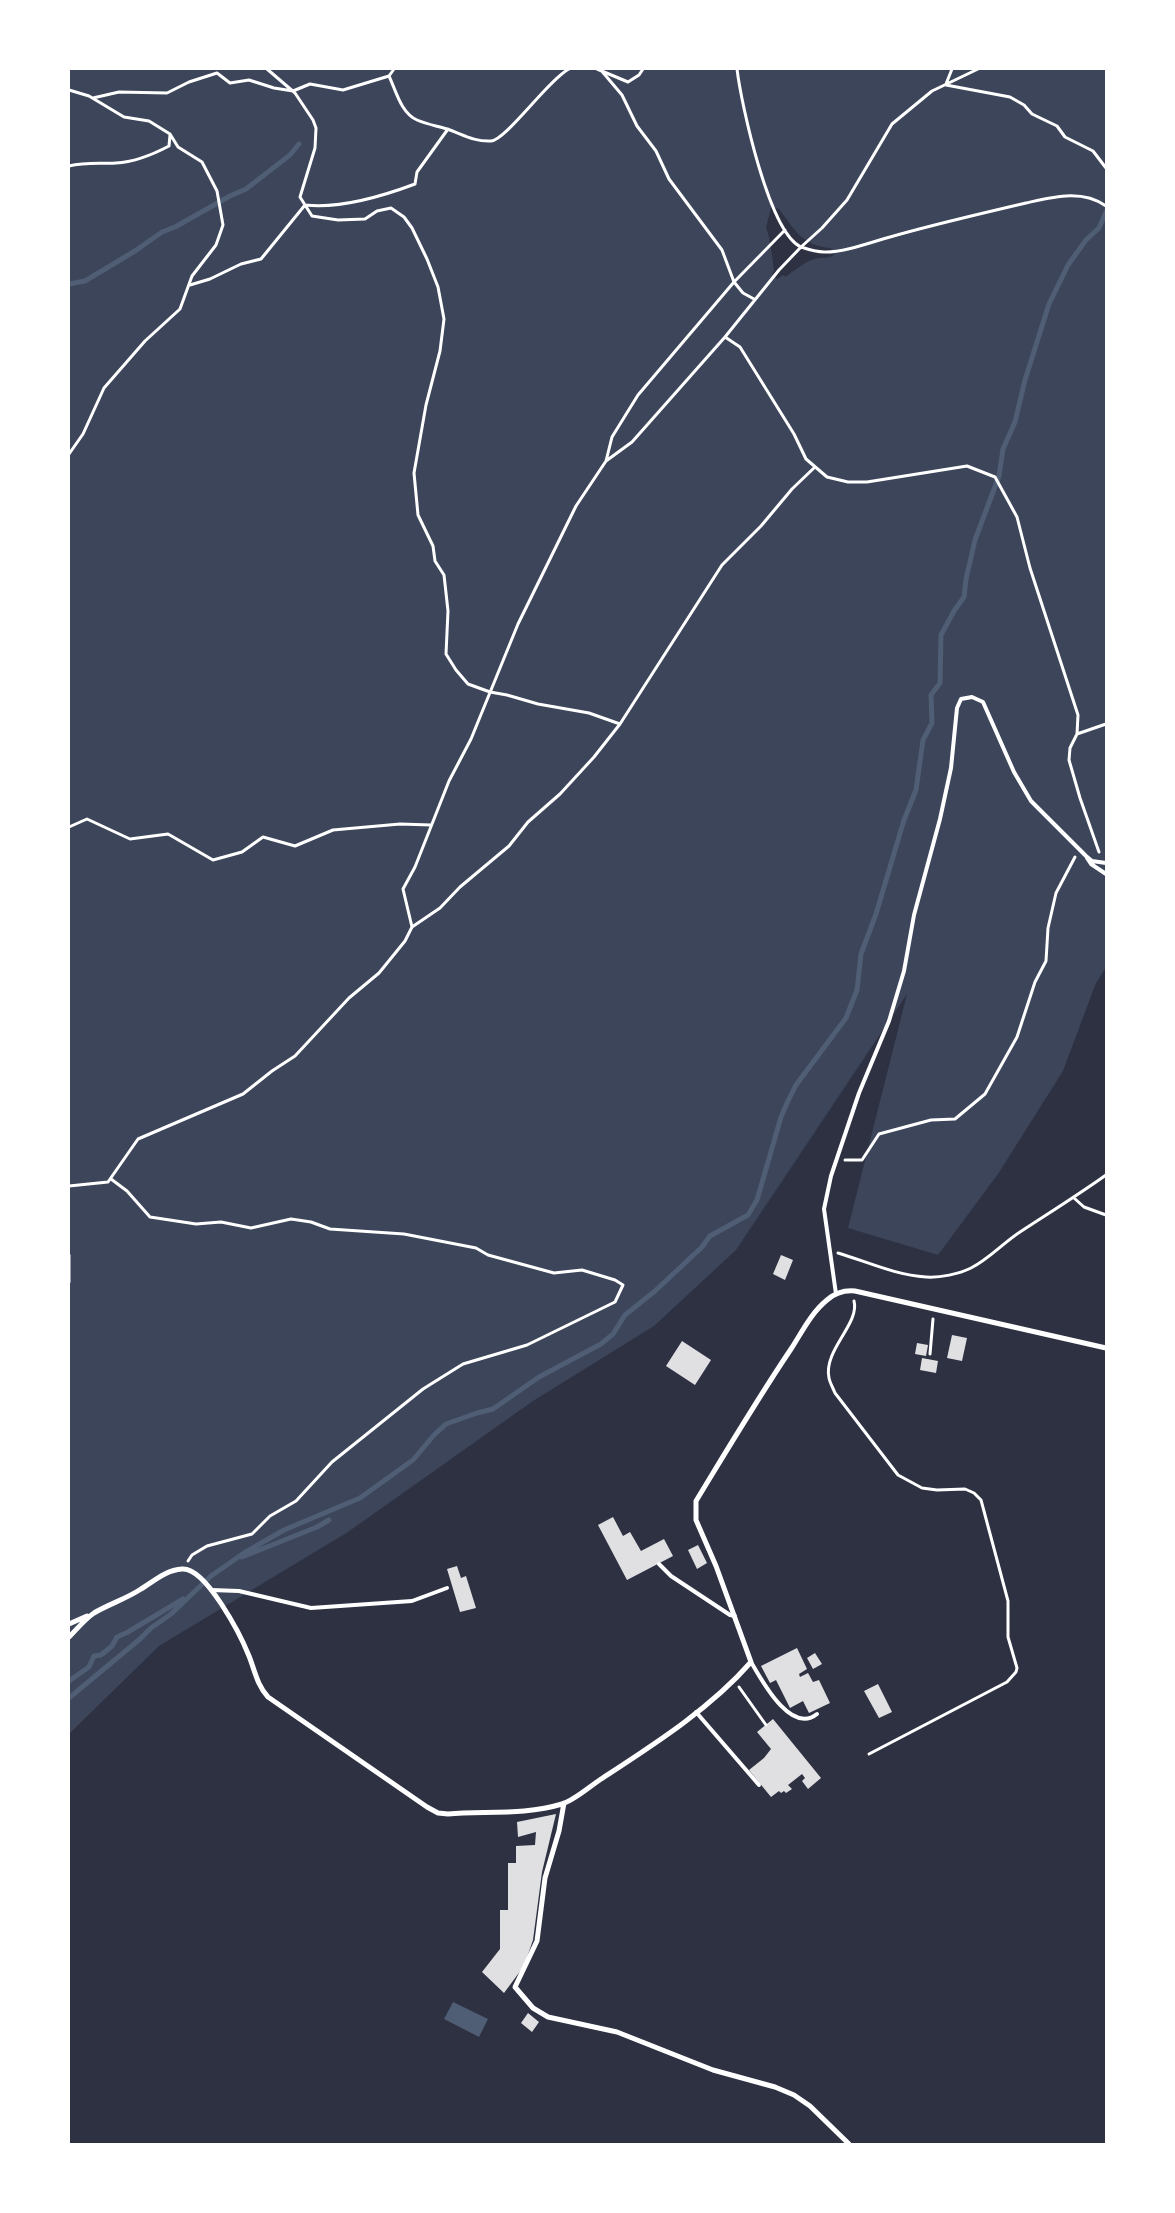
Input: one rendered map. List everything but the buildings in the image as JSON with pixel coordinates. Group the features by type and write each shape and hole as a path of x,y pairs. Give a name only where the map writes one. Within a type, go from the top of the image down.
{"street":[{"path":"69,1624 140,1591 163,1575 183,1569 200,1576 211,1590 238,1632 249,1656 260,1689 268,1697 438,1813 534,1810 564,1804 696,1712 734,1681 751,1662 735,1616 696,1520 694,1511 696,1501 811,1317 825,1301 836,1294 850,1291 935,1308 1106,1348"},
{"path":"69,1636 92,1614"},
{"path":"564,1804 559,1831 545,1878 537,1940 515,1987 524,2000 548,2017 617,2032 713,2070 794,2095 810,2106 849,2144"}],"lane":[{"path":"836,1294 824,1209 831,1176 859,1093 889,1021 904,972 914,915 944,802 951,768 957,708 961,699 972,697 983,702 1014,772 1031,801 1092,861 1106,863"},
{"path":"1086,856 1091,864 1106,874"},
{"path":"659,1564 687,1587 730,1615 735,1616"},
{"path":"211,1590 239,1591 311,1608 412,1600 447,1588"},
{"path":"751,1662 789,1714 803,1720 810,1720 817,1714"},
{"path":"696,1712 759,1785"}],"path":[{"path":"267,69 293,91 313,120 316,128 315,148 300,197 312,216 338,220 365,219 378,211 391,208 404,217 412,228 438,287 444,319 440,351 426,405 414,474 418,515 433,546 436,561 444,575 448,611 446,654 468,684 490,692 538,704 589,713 620,724"},
{"path":"93,98 119,92 167,93 189,82 217,73 230,83 250,80 274,88 293,91 310,84 343,90 389,76 394,69"},
{"path":"389,76 403,109 416,120 448,129 470,139 493,141 504,135 538,96 569,69"},
{"path":"599,69 628,82 639,75 643,69"},
{"path":"599,69 622,95 637,126 656,151 669,179 722,250 734,282 743,293 754,299"},
{"path":"737,69 752,145 778,218 790,239 801,247 824,252 857,246 995,210 1058,196 1079,195 1106,206"},
{"path":"946,85 952,69"},
{"path":"606,461 632,442 725,337 754,299 847,200 892,124 932,91 978,69"},
{"path":"946,85 1010,97 1024,105 1032,114 1056,126 1065,137 1093,151 1106,168"},
{"path":"69,90 93,98 124,117 149,121 170,134 178,147 202,162 217,191 223,225 216,245 192,276 190,286 180,309 145,341 104,388 83,434 69,454"},
{"path":"305,205 318,206 353,202 389,194 415,184 416,172 448,129"},
{"path":"69,166 84,162 117,163 149,157 169,146 170,134"},
{"path":"190,286 241,264 261,260 305,205"},
{"path":"412,927 403,889 415,867 431,825 518,624 576,506 606,461 612,437 638,395 734,282 785,230"},
{"path":"725,337 740,347 794,434 806,459 827,477 848,482 884,480 914,473 967,466 995,477 1017,517 1030,568 1078,715 1077,734 1070,748 1070,760 1095,843 1106,863"},
{"path":"69,1186 108,1182 112,1179 138,1139 243,1094 272,1070 295,1056 349,998 380,973 405,941 412,927 440,908 460,887 510,846 528,822 560,794 594,757 620,724 722,565 761,526 792,489 815,467"},
{"path":"1077,734 1106,724"},
{"path":"69,827 87,819 130,839 168,834 213,860 242,852 263,837 295,846 333,830 400,824 431,825"},
{"path":"837,1160 862,1160 880,1134 931,1120 955,1119 985,1094 1017,1037 1035,982 1046,961 1048,928 1056,892 1080,850"},
{"path":"829,1250 869,1262 898,1274 928,1277 954,1274 970,1269 982,1262 1019,1232 1074,1198 1106,1175"},
{"path":"112,1179 127,1191 150,1217 196,1224 221,1222 251,1228 291,1219 311,1222 330,1229 417,1236 476,1248 488,1255 554,1273 582,1270 615,1280 623,1286 615,1302 527,1345 464,1364 423,1389 332,1462 296,1501 270,1516 252,1534 207,1546 192,1555 183,1569"},
{"path":"1074,1198 1084,1207 1106,1215"},
{"path":"69,1254 69,1282"},
{"path":"850,1291 856,1307 834,1350 829,1363 828,1378 835,1393 898,1474 922,1488 937,1490 965,1489 974,1493 980,1500 1008,1601 1008,1637 1017,1668 1016,1672 1007,1682 869,1754"},
{"path":"930,1354 935,1308"},
{"path":"734,1681 766,1725"}],"shaded area":[{"path":"69,69 1106,69 1106,967 1096,983 1063,1071 998,1174 938,1255 848,1228 907,994 736,1250 654,1326 533,1401 348,1532 159,1646 69,1734","holes":["771,207 779,209 800,236 813,244 831,248 834,255 811,260 786,277 783,275 777,279 772,274 774,271 773,262 766,228"]},
{"path":"453,2002 488,2019 479,2037 444,2019"}],"waterway":[{"path":"69,284 85,281 135,251 162,232 246,189 290,155 299,144"},
{"path":"69,1698 151,1628 171,1614 211,1576 244,1553 284,1530 360,1498 413,1460 446,1424 493,1409 539,1377 601,1344 613,1334 625,1315 655,1291 702,1247 710,1236 748,1215 757,1200 781,1117 788,1101 796,1085 846,1018 857,990 861,954 876,914 904,820 916,790 923,740 932,723 931,695 940,683 941,635 964,597 975,540 999,476 1003,449 1015,422 1025,380 1049,304 1068,265 1086,240 1099,228 1106,212"},
{"path":"242,1557 317,1527 329,1520"},
{"path":"69,1681 89,1667 94,1656 101,1655 112,1646 117,1637 183,1599"}]}
